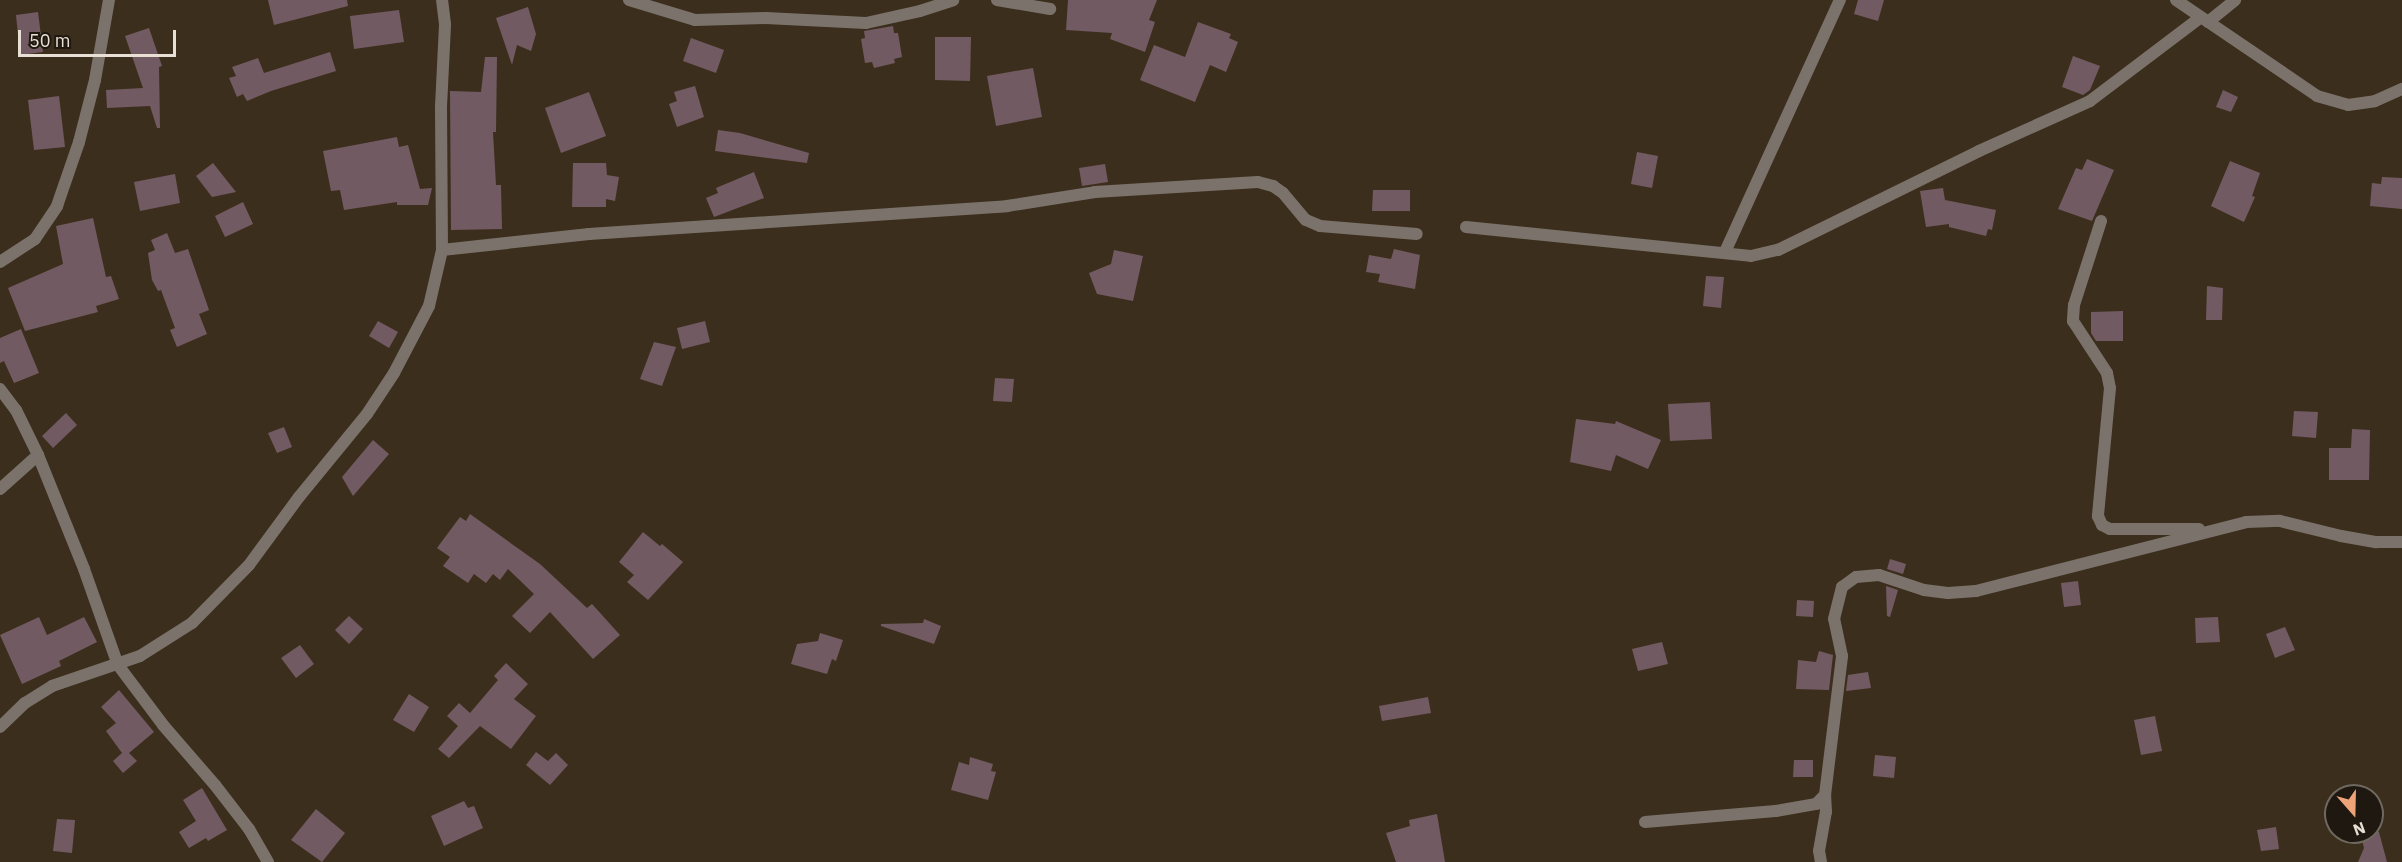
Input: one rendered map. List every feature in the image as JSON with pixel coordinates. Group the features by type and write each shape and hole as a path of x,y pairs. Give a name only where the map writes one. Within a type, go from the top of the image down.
{"street":[{"path":"0,262 35,239 57,206 79,142 92,90 109,0"},
{"path":"0,727 25,703 52,686 82,674 117,665 165,642 192,623 217,600 249,564 299,497 367,414 416,333 437,278 442,250 441,107 445,24 442,0"},
{"path":"629,0 695,20 766,18 866,23 920,11 953,0"},
{"path":"998,0 1050,9"},
{"path":"1725,252 1840,0"},
{"path":"2176,0 2317,96 2348,105 2375,101 2402,89"},
{"path":"1466,227 1651,248 1725,252 1751,256 1778,250 1979,151 2090,101 2235,0"},
{"path":"442,250 589,234 1006,206 1095,192 1258,182 1273,186 1283,193 1306,220 1320,226 1417,234"},
{"path":"2101,221 2074,305 2073,321 2107,373 2110,388 2098,516 2102,525 2110,529 2215,529"},
{"path":"0,389 16,410 38,455 84,569 117,665 163,725 242,820 268,862"},
{"path":"0,489 38,455"},
{"path":"1821,862 1819,851 1826,812 1825,795 1842,656 1834,619 1842,587 1849,580 1864,574 1879,575 1924,590 1948,593 1976,591 2246,522 2280,521 2341,536 2376,542 2402,542"},
{"path":"1645,822 1776,811 1816,804 1825,795"}],"building":[{"path":"268,0 347,0 348,6 274,25"},
{"path":"1068,0 1157,0 1149,20 1155,22 1145,52 1110,39 1112,33 1066,30"},
{"path":"1858,0 1884,0 1878,21 1854,14"},
{"path":"528,7 536,34 531,51 517,45 512,65 496,18"},
{"path":"399,10 404,42 354,49 350,16"},
{"path":"38,12 43,52 20,55 16,15"},
{"path":"1198,22 1231,34 1229,38 1238,42 1226,72 1210,65 1195,102 1140,80 1154,45 1185,57"},
{"path":"893,26 894,33 898,33 902,57 894,59 895,63 874,68 872,62 865,63 861,39 865,38 864,31"},
{"path":"149,28 162,66 159,67 160,128 157,128 150,106 107,108 106,90 143,88 125,36"},
{"path":"935,37 971,37 970,81 935,80"},
{"path":"691,38 724,50 716,73 683,61"},
{"path":"330,52 336,71 271,91 247,101 243,94 237,97 229,78 236,76 232,67 258,58 264,73"},
{"path":"2073,56 2100,66 2090,90 2083,95 2062,87"},
{"path":"485,57 497,57 496,132 493,132 496,185 501,185 502,229 451,230 450,91 481,92"},
{"path":"1033,68 1042,117 996,126 987,76"},
{"path":"695,86 704,117 677,127 669,104 677,101 674,92"},
{"path":"2223,90 2238,97 2231,112 2216,107"},
{"path":"589,92 606,136 561,153 545,108"},
{"path":"59,96 65,147 34,150 28,100"},
{"path":"718,130 740,133 809,153 807,163 715,151"},
{"path":"397,137 399,147 408,145 420,189 432,188 428,205 397,205 397,202 344,210 340,190 331,191 323,151"},
{"path":"1637,152 1658,156 1652,188 1631,184"},
{"path":"2087,159 2114,170 2092,221 2058,209 2076,168 2082,170"},
{"path":"2230,161 2260,173 2252,196 2255,197 2244,222 2211,206"},
{"path":"213,163 236,192 212,197 196,176"},
{"path":"573,163 606,163 607,175 619,177 615,201 606,199 606,207 572,207"},
{"path":"1105,164 1108,182 1082,186 1079,168"},
{"path":"754,172 764,198 714,217 706,198 718,193 716,188"},
{"path":"175,174 180,203 140,211 134,182"},
{"path":"2382,177 2402,178 2402,209 2370,206 2372,183 2381,184"},
{"path":"1943,188 1945,200 1996,210 1992,230 1988,229 1986,236 1949,227 1949,224 1926,227 1920,191"},
{"path":"1373,190 1410,190 1410,211 1372,211"},
{"path":"243,202 253,224 225,237 215,216"},
{"path":"93,218 106,277 111,276 119,299 96,306 98,312 25,331 8,288 63,264 56,226"},
{"path":"167,233 175,253 188,249 209,310 199,314 207,334 177,347 170,330 175,328 161,290 158,291 152,280 148,253 155,250 151,240"},
{"path":"1394,249 1420,255 1415,289 1378,282 1380,274 1366,272 1369,255 1391,259"},
{"path":"1114,250 1143,256 1133,301 1097,294 1089,273 1111,264"},
{"path":"1706,276 1724,277 1721,308 1703,306"},
{"path":"2207,286 2223,288 2222,320 2206,320"},
{"path":"2123,311 2123,341 2096,341 2091,333 2091,312"},
{"path":"378,321 398,332 389,348 369,336"},
{"path":"705,321 710,342 682,349 677,328"},
{"path":"21,329 39,373 14,383 4,361 0,363 0,338"},
{"path":"654,342 676,347 662,386 640,379"},
{"path":"995,378 1014,379 1012,402 993,401"},
{"path":"1710,402 1712,439 1670,441 1668,404"},
{"path":"2294,411 2318,412 2316,438 2292,436"},
{"path":"66,413 77,425 53,448 42,436"},
{"path":"1576,419 1615,424 1616,421 1661,440 1648,469 1616,455 1611,471 1570,462"},
{"path":"284,427 292,447 277,453 268,433"},
{"path":"2352,429 2370,430 2369,480 2329,480 2329,448 2351,448"},
{"path":"373,440 389,454 353,496 342,477"},
{"path":"470,514 540,564 587,608 592,604 620,635 593,659 550,612 530,633 512,616 534,594 508,569 500,580 493,574 486,583 474,574 468,583 443,566 450,557 437,548 460,517 466,521"},
{"path":"643,532 683,562 648,600 627,582 634,575 619,562"},
{"path":"1890,559 1906,564 1903,574 1887,569"},
{"path":"2078,581 2081,605 2064,607 2061,583"},
{"path":"1886,586 1898,590 1890,617 1887,616"},
{"path":"1797,600 1814,601 1813,617 1796,616"},
{"path":"349,616 363,629 349,644 335,630"},
{"path":"39,617 47,635 84,617 97,642 59,661 61,666 22,684 0,635"},
{"path":"2218,617 2220,642 2196,643 2195,618"},
{"path":"924,619 941,626 934,644 881,626 881,624 923,623"},
{"path":"2285,627 2295,650 2275,658 2266,634"},
{"path":"820,633 843,640 836,661 832,659 827,674 791,664 797,644 818,641"},
{"path":"1662,642 1668,664 1638,671 1632,649"},
{"path":"300,645 314,664 296,678 281,658"},
{"path":"1819,651 1833,655 1829,690 1796,689 1798,660 1816,662"},
{"path":"506,663 528,684 514,699 536,716 511,749 480,726 449,758 438,749 458,726 447,716 459,703 470,713 498,680 494,676"},
{"path":"1868,672 1871,688 1846,691 1848,675"},
{"path":"119,690 154,732 129,753 137,761 123,773 113,761 122,753 106,731 116,723 101,707"},
{"path":"409,694 429,707 414,732 393,720"},
{"path":"1428,697 1431,713 1382,721 1379,706"},
{"path":"2155,716 2162,751 2141,755 2134,720"},
{"path":"536,752 548,761 556,753 568,765 550,785 526,765"},
{"path":"1875,755 1896,757 1894,778 1873,776"},
{"path":"970,757 993,764 991,771 996,772 988,800 951,790 959,762 969,765"},
{"path":"1794,760 1813,760 1813,777 1793,777"},
{"path":"202,788 227,830 208,841 206,838 189,848 179,832 196,821 183,800"},
{"path":"464,801 468,808 474,806 483,828 444,846 431,816"},
{"path":"316,809 345,833 322,862 291,840"},
{"path":"1437,814 1445,862 1396,862 1386,833 1410,826 1409,820"},
{"path":"57,819 75,820 72,853 53,851"},
{"path":"2276,827 2279,849 2261,851 2257,830"},
{"path":"2363,844 2382,844 2387,862 2358,862 2364,848"}]}
